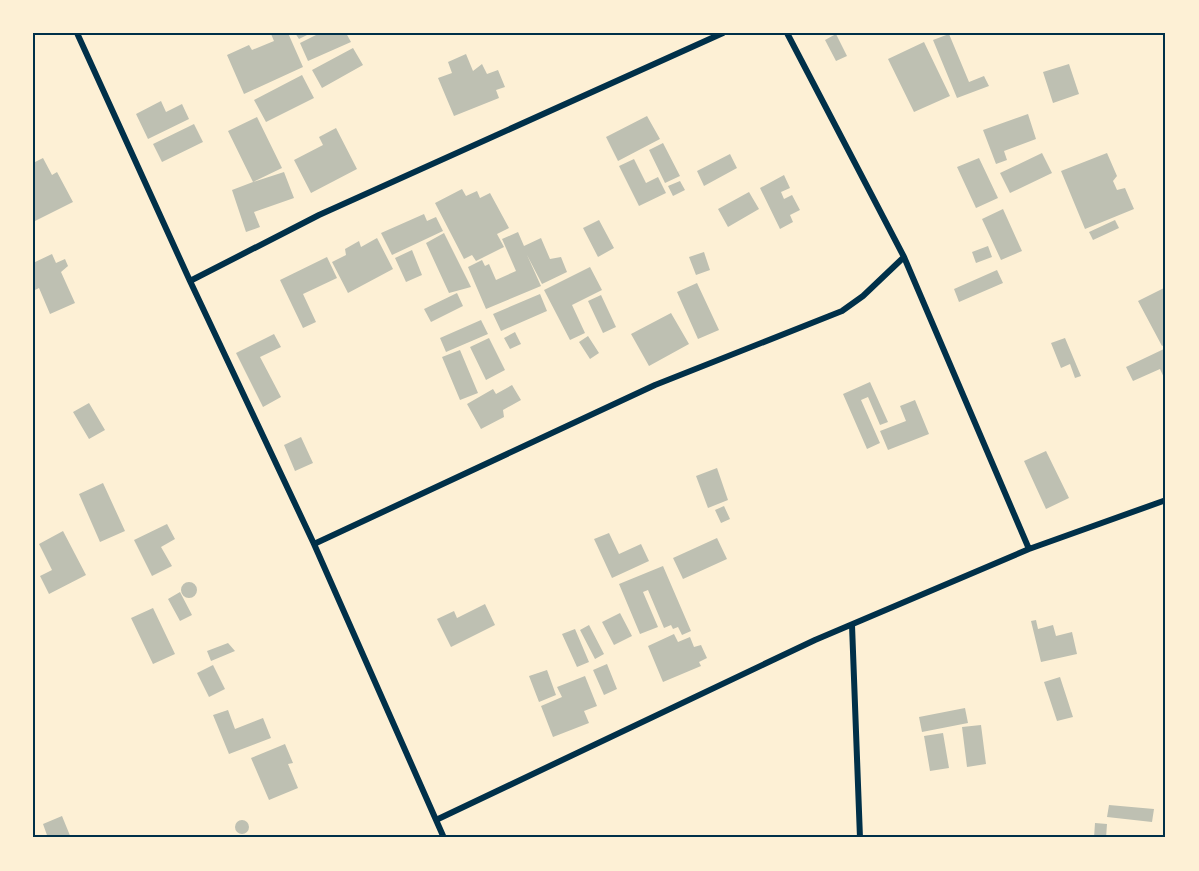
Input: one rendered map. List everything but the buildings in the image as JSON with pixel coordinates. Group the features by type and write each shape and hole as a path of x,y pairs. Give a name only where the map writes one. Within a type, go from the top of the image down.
{"street":[{"path":"77,33 190,281 314,544 444,838"},
{"path":"190,281 310,219 723,33"},
{"path":"787,33 904,257 1029,549"},
{"path":"314,544 655,385 842,311 864,296 904,257"},
{"path":"436,819 852,625 1029,549 1166,500"},
{"path":"852,625 860,838"}]}
